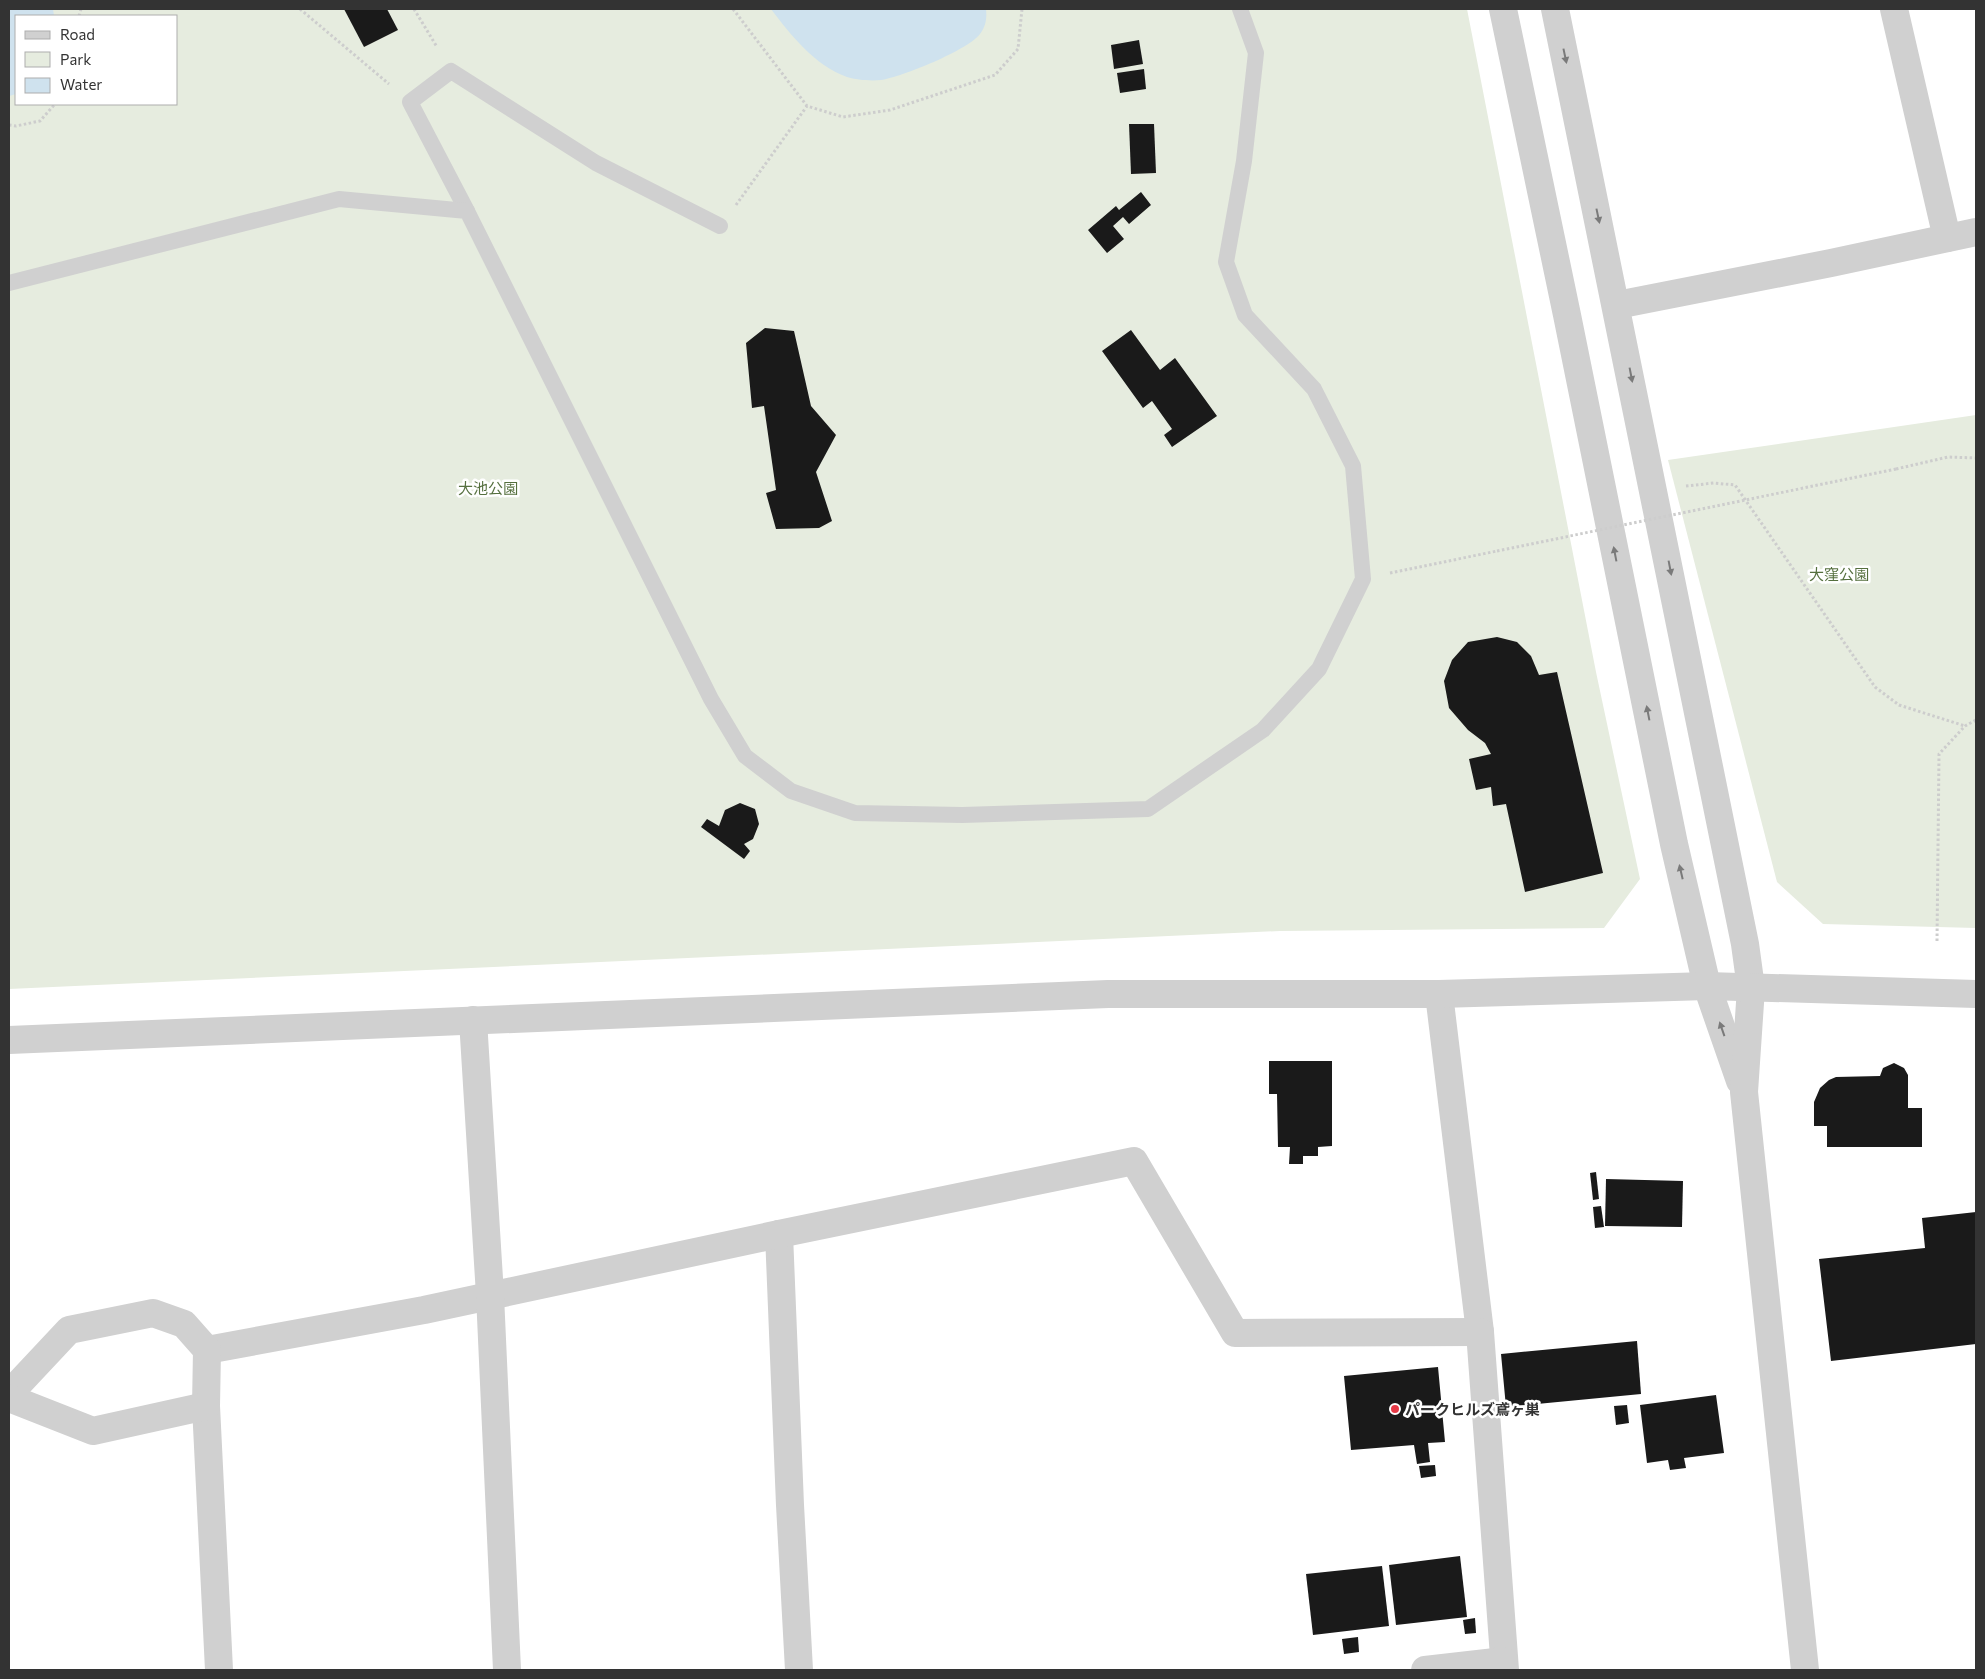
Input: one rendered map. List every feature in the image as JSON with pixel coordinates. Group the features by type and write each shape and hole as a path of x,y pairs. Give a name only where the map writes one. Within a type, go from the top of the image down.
{"street":[{"path":"1503,9 1674,844 1707,986 1744,1092"},
{"path":"1556,9 1746,944 1751,988 1744,1092 1805,1670"},
{"path":"1894,9 1947,238"},
{"path":"1617,306 1976,232"},
{"path":"9,1040 1108,994 1439,994 1707,986 1976,994"},
{"path":"1425,1670 1504,1666 1480,1332 1439,994"},
{"path":"473,1020 490,1295 507,1670"},
{"path":"207,1350 424,1310 1134,1161 1235,1333 1480,1332"},
{"path":"779,1234 799,1670"},
{"path":"9,1394 69,1330 153,1313 184,1324 207,1350 206,1406 219,1670"},
{"path":"9,1398 94,1431 206,1406"}],"lane":[{"path":"720,226 596,163 451,71 410,102 467,211 712,699 745,756 791,791 855,813 962,815 1148,810 1263,730 1319,669 1363,579 1353,466 1314,389 1245,315 1226,262 1244,161 1256,53 1240,9"},
{"path":"9,283 339,199 467,211"}],"path":[{"path":"300,9 410,102"},
{"path":"414,9 451,71"},
{"path":"733,9 807,106 843,117 890,110 995,74 1018,49 1022,9"},
{"path":"9,125 16,126 40,121 54,105"},
{"path":"720,226 807,106"},
{"path":"1363,579 1948,457 1976,458"},
{"path":"1678,487 1714,483 1735,485 1875,687 1899,705 1965,726"},
{"path":"1937,941 1939,754 1965,726 1976,720"}],"green space":[{"name":"大池公園","path":"9,9 1467,9 1596,672 1640,879 1604,928 1280,931 9,989"},
{"name":"大窪公園","path":"1976,415 1976,928 1823,924 1777,882 1668,460"}],"water":[{"path":"9,9 53,9 54,15 15,15 15,94 9,96"},
{"path":"771,9 986,9 986,16 985,25 980,34 962,48 904,74 881,80 868,80 847,77 824,65 795,39"}],"building":[{"path":"344,9 387,9 398,30 364,47"},
{"path":"1139,40 1143,64 1114,69 1111,45"},
{"path":"1144,69 1146,89 1120,93 1117,73"},
{"path":"1129,124 1154,124 1156,173 1131,174"},
{"path":"1141,192 1151,205 1129,224 1123,217 1113,226 1124,239 1107,253 1088,230 1116,206 1119,210"},
{"path":"765,328 794,331 811,406 836,435 816,472 832,521 819,528 776,529 766,493 776,490 764,406 752,408 746,343"},
{"path":"1131,330 1160,370 1175,358 1217,416 1172,447 1164,435 1172,429 1152,401 1143,408 1102,351"},
{"path":"1497,637 1517,642 1531,656 1539,675 1557,672 1603,873 1525,892 1506,804 1493,806 1491,787 1476,790 1469,759 1491,754 1485,743 1468,730 1449,708 1444,681 1452,660 1468,642"},
{"path":"740,803 755,809 759,824 753,839 744,844 750,851 744,859 701,827 707,819 719,826 725,810"},
{"path":"1269,1061 1332,1061 1332,1146 1318,1147 1318,1156 1303,1156 1303,1164 1289,1164 1290,1147 1278,1147 1277,1094 1269,1094"},
{"path":"1894,1063 1904,1068 1908,1075 1908,1108 1922,1108 1922,1147 1827,1147 1827,1126 1814,1126 1814,1102 1820,1088 1836,1077 1880,1076 1883,1068"},
{"path":"1596,1172 1599,1199 1593,1200 1590,1173"},
{"path":"1606,1179 1683,1181 1682,1227 1605,1226"},
{"path":"1601,1206 1604,1227 1595,1228 1593,1207"},
{"path":"1976,1212 1976,1344 1831,1361 1819,1259 1925,1248 1922,1218"},
{"path":"1637,1341 1641,1394 1506,1407 1501,1354"},
{"name":"パークヒルズ鳶ヶ巣","path":"1438,1367 1445,1442 1428,1443 1430,1462 1417,1464 1414,1445 1351,1450 1344,1376"},
{"path":"1716,1395 1724,1453 1684,1458 1686,1468 1670,1470 1668,1460 1647,1463 1640,1405"},
{"path":"1627,1405 1629,1423 1616,1425 1614,1406"},
{"path":"1435,1465 1436,1476 1421,1478 1419,1466"},
{"path":"1460,1556 1467,1617 1396,1625 1389,1565"},
{"path":"1382,1566 1389,1626 1313,1635 1306,1574"},
{"path":"1475,1618 1476,1633 1465,1634 1463,1620"},
{"path":"1358,1637 1359,1652 1344,1654 1342,1639"}],"place":[{"name":"パークヒルズ鳶ヶ巣","path":"1395,1409"}]}
